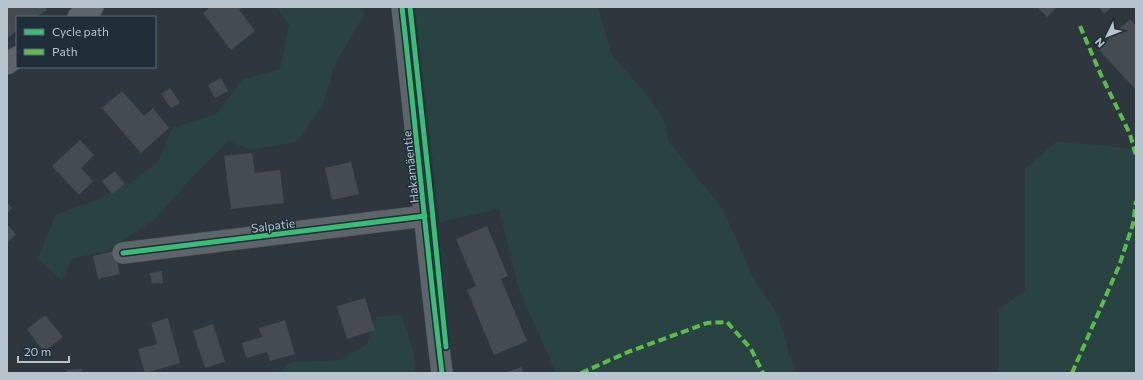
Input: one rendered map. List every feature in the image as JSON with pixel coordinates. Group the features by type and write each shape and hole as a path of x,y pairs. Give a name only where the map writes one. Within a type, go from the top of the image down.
{"street":[{"path":"80,16 93,7"},
{"name":"Hakamäentie","path":"402,7 442,373"},
{"path":"7,64 16,58"},
{"name":"Salpatie","path":"123,253 425,216"}],"green space":[{"path":"276,7 359,7 364,15 335,64 323,105 296,142 251,150 228,141 194,175 155,219 108,250 72,259 62,280 38,259 56,214 97,200 129,183 159,161 172,128 216,114 242,80 280,69 289,24"},
{"path":"415,7 598,7 612,55 646,94 664,120 668,141 724,211 753,278 778,315 795,373 556,373 518,287 499,209 440,222"},
{"path":"1056,142 1103,145 1136,150 1136,373 999,373 999,309 1025,291 1025,169"},
{"path":"401,315 414,353 415,373 278,373 291,362 341,360 367,344 376,317"}],"building":[{"path":"7,7 45,7 47,10 38,16 16,16 16,32 7,38"},
{"path":"210,7 243,7 239,10 255,31 231,50 203,13"},
{"path":"1037,7 1057,7 1047,17"},
{"path":"1099,7 1112,7 1104,14"},
{"path":"1130,19 1136,26 1136,90 1098,49"},
{"path":"221,78 228,91 215,98 208,85"},
{"path":"170,88 180,103 171,108 161,94"},
{"path":"122,91 144,116 153,108 169,128 141,153 102,108"},
{"path":"80,140 94,155 81,168 93,181 79,195 52,166"},
{"path":"252,153 255,173 280,170 284,203 231,209 224,156"},
{"path":"351,162 359,194 332,200 325,168"},
{"path":"115,171 125,184 112,194 102,181"},
{"path":"7,203 12,208 7,213"},
{"path":"7,224 16,234 7,243"},
{"path":"487,226 508,276 501,279 527,341 494,355 467,290 476,286 456,239"},
{"path":"115,251 120,274 98,279 93,256"},
{"path":"162,271 163,283 152,284 150,273"},
{"path":"365,298 375,330 347,339 337,306"},
{"path":"45,315 63,337 44,352 27,329"},
{"path":"168,318 180,363 145,373 138,349 157,344 151,323"},
{"path":"285,320 295,354 270,361 267,352 246,358 242,343 262,337 259,328"},
{"path":"213,324 225,362 205,368 193,331"},
{"path":"521,367 524,373 506,373"},
{"path":"82,369 82,373 67,373 67,370"}],"marked path":[{"path":"1080,26 1101,75 1130,134 1136,156"},
{"path":"1072,373 1119,266 1133,224 1136,201"},
{"path":"581,373 628,352 707,323 727,322 751,349 763,373"}],"cycle path":[{"path":"402,7 442,373"},
{"path":"410,7 446,347"},
{"path":"123,253 425,216"}]}
